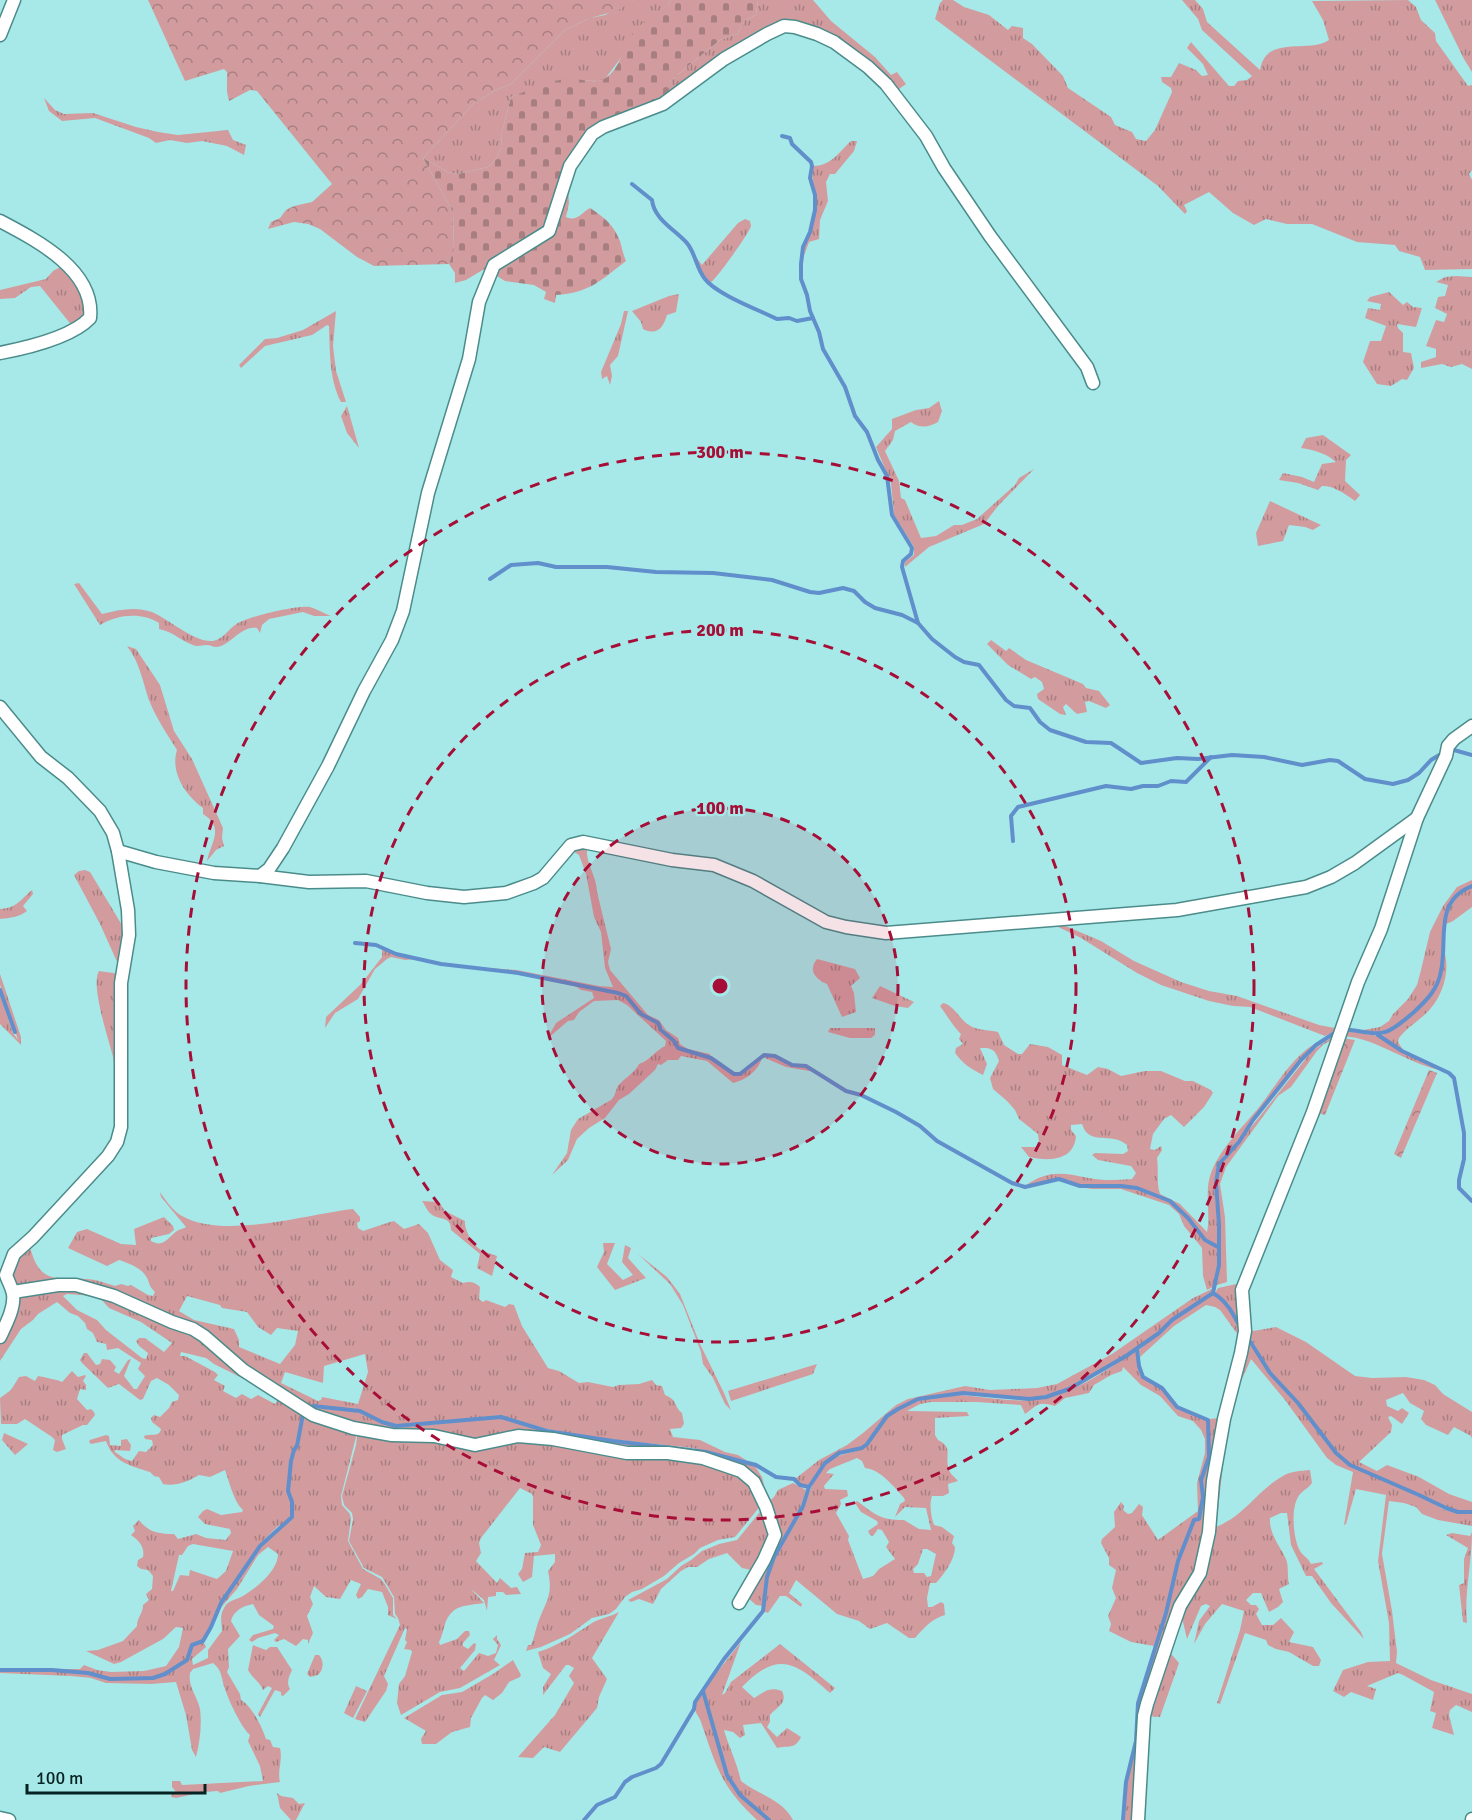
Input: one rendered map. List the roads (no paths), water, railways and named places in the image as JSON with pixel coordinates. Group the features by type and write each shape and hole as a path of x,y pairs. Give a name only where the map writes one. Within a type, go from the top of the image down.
{"street":[{"path":"0,35 14,0"},
{"path":"260,876 269,869 283,848 392,640 403,611 428,493 469,358 479,302 490,272 494,265 549,231 570,166 592,134 603,127 663,104 724,59 784,26 806,30 834,42 868,67 899,100 926,136 944,168 990,236 1087,368 1093,383"},
{"path":"0,221 31,237 73,270 83,283 91,310 90,318 74,330 45,341 0,353"},
{"path":"0,707 41,757 68,778 100,811 113,833 128,910 129,935 121,984 121,1127 117,1142 108,1156 33,1237 14,1254 6,1275 13,1292 13,1301 0,1337"},
{"path":"1138,1820 1144,1716 1180,1606 1200,1573 1209,1532 1213,1481 1224,1419 1245,1330 1242,1290 1313,1112 1358,982 1381,929 1416,818 1448,746 1472,726"},
{"path":"118,851 130,856 191,870 298,881 366,881 443,896 485,896 534,883 543,878 571,845 583,842 672,860 714,865 753,881 826,922 886,933 1177,910 1306,887 1331,877 1355,863 1416,818"},
{"path":"13,1292 58,1285 76,1285 114,1296 193,1329 243,1370 313,1416 353,1428 392,1435 434,1436 475,1445 518,1436 553,1439 627,1453 686,1454 741,1471 754,1482 766,1507 775,1535 760,1568 739,1603"},
{"path":"0,1818 9,1820"}],"waterway":[{"path":"782,136 790,138 792,144 811,162 812,166 810,178 815,195 815,210 810,232 803,247 801,264 801,279 810,311 823,349 845,387 855,416 867,432 887,476 892,515 912,548 911,554 903,561 902,567 918,623 932,639 964,662 979,665 1006,700 1014,706 1030,708 1040,722 1050,730 1086,742 1111,743 1141,763 1177,758 1198,759 1232,755 1264,757 1302,765 1330,760 1338,761 1365,779 1393,784 1408,780 1441,754"},
{"path":"632,184 652,200 660,218 689,246 702,275 711,285 728,296 777,319 789,318 797,321 813,318"},
{"path":"490,579 511,565 538,563 556,567 607,567 656,572 713,573 772,580 810,592 819,593 843,588 854,591 875,608 902,615 918,623"},
{"path":"1454,750 1472,755"},
{"path":"1013,841 1011,816 1018,807 1106,786 1131,789 1158,786 1171,781 1186,782 1211,757"},
{"path":"1343,1029 1375,1033 1388,1031 1414,1012 1427,998 1435,989 1441,971 1444,923 1447,912 1452,901 1472,886"},
{"path":"355,943 376,945 396,954 441,964 518,973 618,993 626,996 641,1014 658,1023 661,1030 674,1041 678,1048 711,1058 734,1074 740,1074 764,1055 775,1056 792,1065 806,1066 846,1091 861,1095 896,1112 920,1126 937,1141 1012,1183 1025,1187 1059,1179 1080,1186 1137,1188 1170,1201 1188,1218 1205,1240 1218,1247"},
{"path":"0,990 15,1032"},
{"path":"584,1820 597,1805 615,1797 625,1782 661,1764 694,1709 695,1702 724,1659 763,1611 767,1577 774,1557 803,1506 809,1487 825,1463 839,1453 862,1448 887,1416 918,1399 963,1393 1029,1399 1046,1397 1069,1389 1126,1356 1159,1333 1172,1320 1213,1293 1219,1265 1216,1183 1219,1164 1239,1142 1253,1120 1301,1060 1316,1045 1336,1032"},
{"path":"1378,1035 1402,1051 1449,1073 1454,1078 1464,1133 1464,1159 1459,1188 1472,1201"},
{"path":"1213,1293 1226,1304 1241,1329"},
{"path":"1248,1338 1270,1373 1298,1403 1336,1453 1350,1465 1446,1508 1458,1512 1472,1512"},
{"path":"1123,1820 1126,1782 1136,1741 1138,1703 1166,1613 1178,1561 1194,1520 1199,1519 1203,1497 1201,1480 1209,1457 1208,1420 1177,1407 1162,1388 1143,1377 1137,1349"},
{"path":"310,1409 313,1406 360,1411 396,1426 501,1417 547,1431 706,1452 756,1465 776,1477 794,1479 800,1485 809,1487"},
{"path":"0,1670 52,1670 88,1673 110,1679 153,1678 165,1674 187,1660 192,1645 203,1641 221,1603 260,1546 292,1517 292,1502 288,1491 291,1461 297,1446 303,1414"},
{"path":"703,1691 727,1775 740,1795 769,1820"}]}
